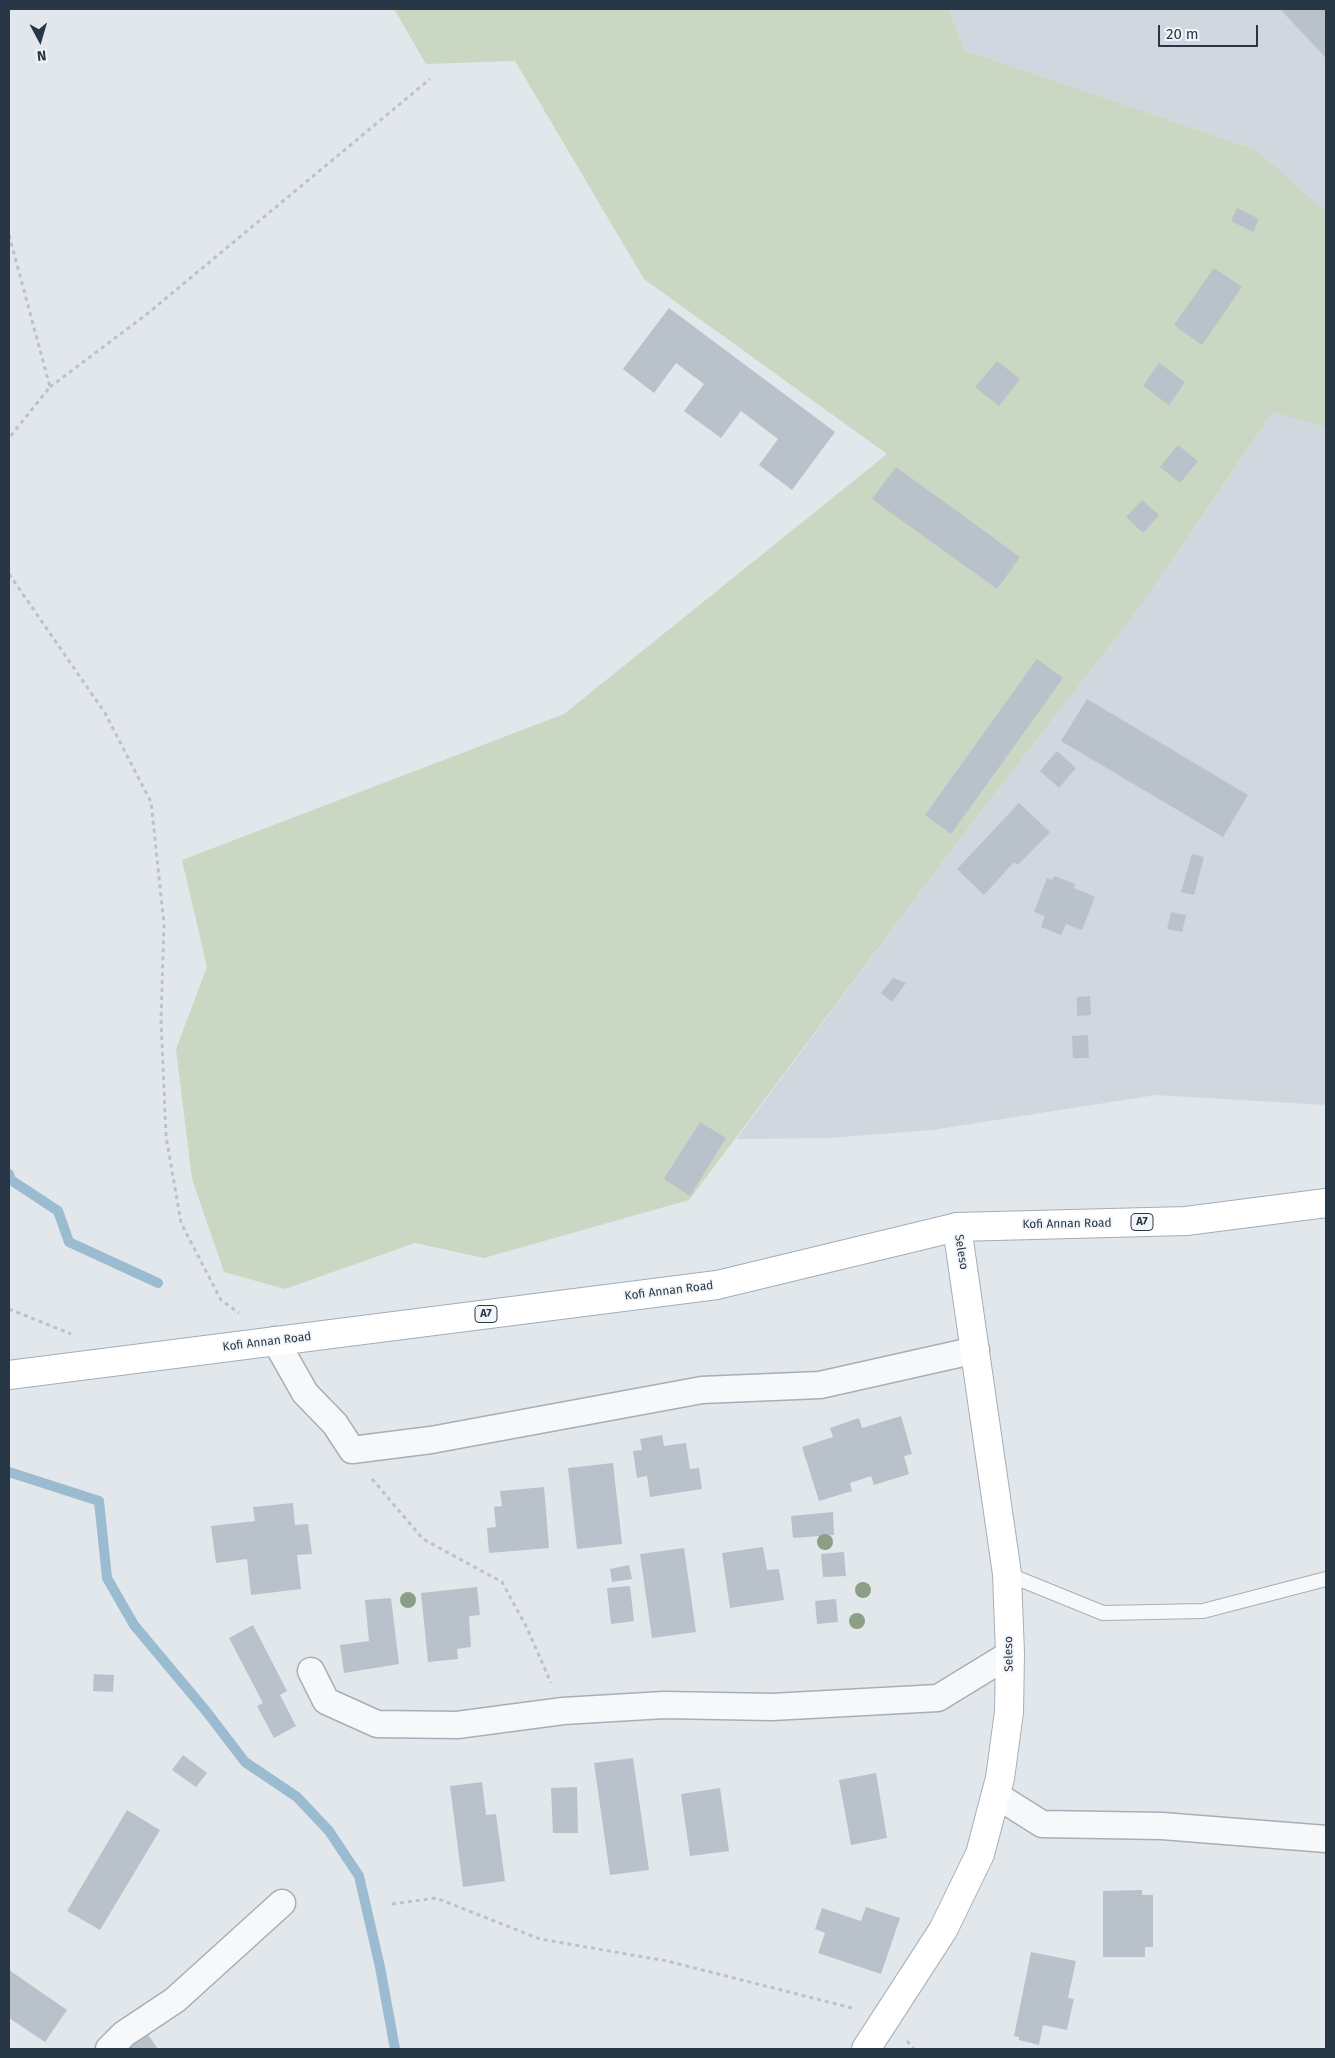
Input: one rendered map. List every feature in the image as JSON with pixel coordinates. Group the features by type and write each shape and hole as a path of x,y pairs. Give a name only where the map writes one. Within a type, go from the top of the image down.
{"main road":[{"name":"Kofi Annan Road","path":"9,1375 717,1285 958,1227 1186,1221 1326,1203"},
{"name":"Seleso","path":"866,2049 944,1930 980,1854 996,1795 1008,1712 1010,1654 1007,1574 958,1227"}],"street":[{"path":"275,1340 306,1393 335,1424 352,1450 430,1440 702,1390 820,1385 976,1350"},
{"path":"311,1672 326,1701 377,1724 457,1725 563,1711 664,1705 772,1707 938,1698 1010,1654"},
{"path":"996,1795 1042,1824 1162,1826 1326,1839"},
{"path":"109,2049 124,2034 175,2000 282,1903"}],"lane":[{"path":"1007,1574 1103,1613 1203,1611 1326,1579"}],"path":[{"path":"9,438 50,386 147,314 430,79"},
{"path":"9,235 50,386"},
{"path":"9,574 105,713 151,802 164,924 161,1020 166,1136 180,1223 221,1300 275,1340"},
{"path":"352,1450 378,1489 423,1539 502,1582 527,1628 563,1711"},
{"path":"392,1904 436,1898 540,1939 667,1962 745,1983 887,2016 914,2049"}],"shaded area":[{"path":"949,9 1326,9 1326,212 1257,150 964,50"},
{"path":"1274,411 1326,427 1326,1105 1156,1095 932,1130 829,1138 736,1139 982,810 1140,607"}],"green space":[{"path":"394,9 949,9 964,50 1257,150 1326,212 1326,427 1273,412 1140,607 982,810 689,1200 484,1258 415,1243 285,1289 224,1272 192,1179 176,1049 207,967 182,860 564,714 887,454 644,279 515,61 426,64"}],"building":[{"path":"1280,9 1326,9 1326,58"},
{"path":"1237,208 1259,219 1253,232 1231,221"},
{"path":"1214,268 1242,287 1202,345 1174,325"},
{"path":"669,308 835,432 792,490 759,465 778,439 741,411 721,438 684,411 704,384 676,363 654,393 623,369"},
{"path":"997,361 1020,379 999,406 975,387"},
{"path":"1159,363 1185,382 1169,405 1143,386"},
{"path":"1178,445 1198,461 1180,483 1160,467"},
{"path":"896,467 1020,557 997,589 872,499"},
{"path":"1142,500 1159,515 1143,533 1126,517"},
{"path":"1037,659 1063,678 951,834 925,815"},
{"path":"1087,699 1248,795 1223,837 1061,741"},
{"path":"1057,751 1076,768 1059,788 1040,771"},
{"path":"1019,803 1050,832 1018,865 1014,862 984,895 957,869"},
{"path":"1192,854 1204,857 1194,895 1181,892"},
{"path":"1054,876 1075,884 1074,888 1095,897 1082,930 1066,924 1061,935 1041,927 1045,916 1034,912 1047,878 1052,880"},
{"path":"1171,912 1186,915 1182,932 1167,929"},
{"path":"893,978 906,983 892,1002 881,993"},
{"path":"1090,996 1091,1015 1077,1016 1077,997"},
{"path":"1088,1035 1089,1058 1073,1058 1072,1036"},
{"path":"700,1122 726,1138 690,1196 664,1179"},
{"path":"901,1416 912,1454 904,1456 909,1474 874,1485 871,1476 850,1483 852,1491 819,1501 802,1447 833,1437 830,1428 859,1418 862,1428"},
{"path":"662,1435 664,1446 686,1443 690,1469 699,1468 702,1489 650,1497 647,1476 637,1478 633,1451 642,1450 640,1439"},
{"path":"613,1463 622,1544 577,1549 568,1468"},
{"path":"544,1487 549,1548 489,1553 487,1528 496,1527 494,1507 502,1506 500,1491"},
{"path":"293,1503 295,1525 308,1524 312,1554 297,1555 301,1589 251,1595 247,1559 216,1563 211,1526 255,1521 253,1507"},
{"path":"833,1512 834,1535 793,1538 791,1516"},
{"path":"763,1547 767,1570 779,1569 784,1600 730,1608 722,1553"},
{"path":"684,1548 696,1632 652,1638 640,1554"},
{"path":"844,1552 846,1576 823,1577 821,1554"},
{"path":"629,1565 632,1579 612,1582 610,1569"},
{"path":"630,1586 634,1621 611,1624 607,1588"},
{"path":"477,1587 480,1615 469,1616 471,1647 457,1649 458,1659 428,1662 421,1593"},
{"path":"391,1598 399,1664 344,1673 340,1645 369,1641 365,1600"},
{"path":"836,1599 838,1622 817,1624 815,1601"},
{"path":"253,1625 287,1691 280,1695 296,1726 274,1738 257,1706 263,1703 229,1638"},
{"path":"94,1674 114,1675 113,1692 93,1691"},
{"path":"183,1755 207,1773 196,1787 172,1770"},
{"path":"633,1758 649,1870 610,1875 594,1763"},
{"path":"876,1773 887,1838 851,1845 839,1780"},
{"path":"482,1782 486,1815 496,1814 505,1881 463,1887 450,1786"},
{"path":"577,1787 578,1833 553,1833 551,1788"},
{"path":"720,1788 729,1851 690,1856 681,1794"},
{"path":"127,1810 160,1830 100,1930 67,1911"},
{"path":"1142,1890 1142,1895 1153,1895 1153,1947 1145,1947 1145,1957 1103,1957 1103,1891"},
{"path":"866,1907 900,1918 881,1974 818,1953 825,1933 815,1929 822,1908 861,1921"},
{"path":"1031,1952 1076,1961 1068,1998 1074,1999 1067,2030 1043,2025 1039,2045 1019,2040 1019,2037 1014,2036"},
{"path":"9,1970 67,2010 45,2042 9,2018"},
{"path":"142,2026 158,2049 130,2049 123,2039"}],"waterway":[{"path":"9,1174 11,1180 58,1211 69,1242 158,1283"},
{"path":"9,1472 99,1501 107,1578 134,1625 206,1711 245,1762 297,1797 329,1831 359,1876 380,1967 395,2049"}]}
